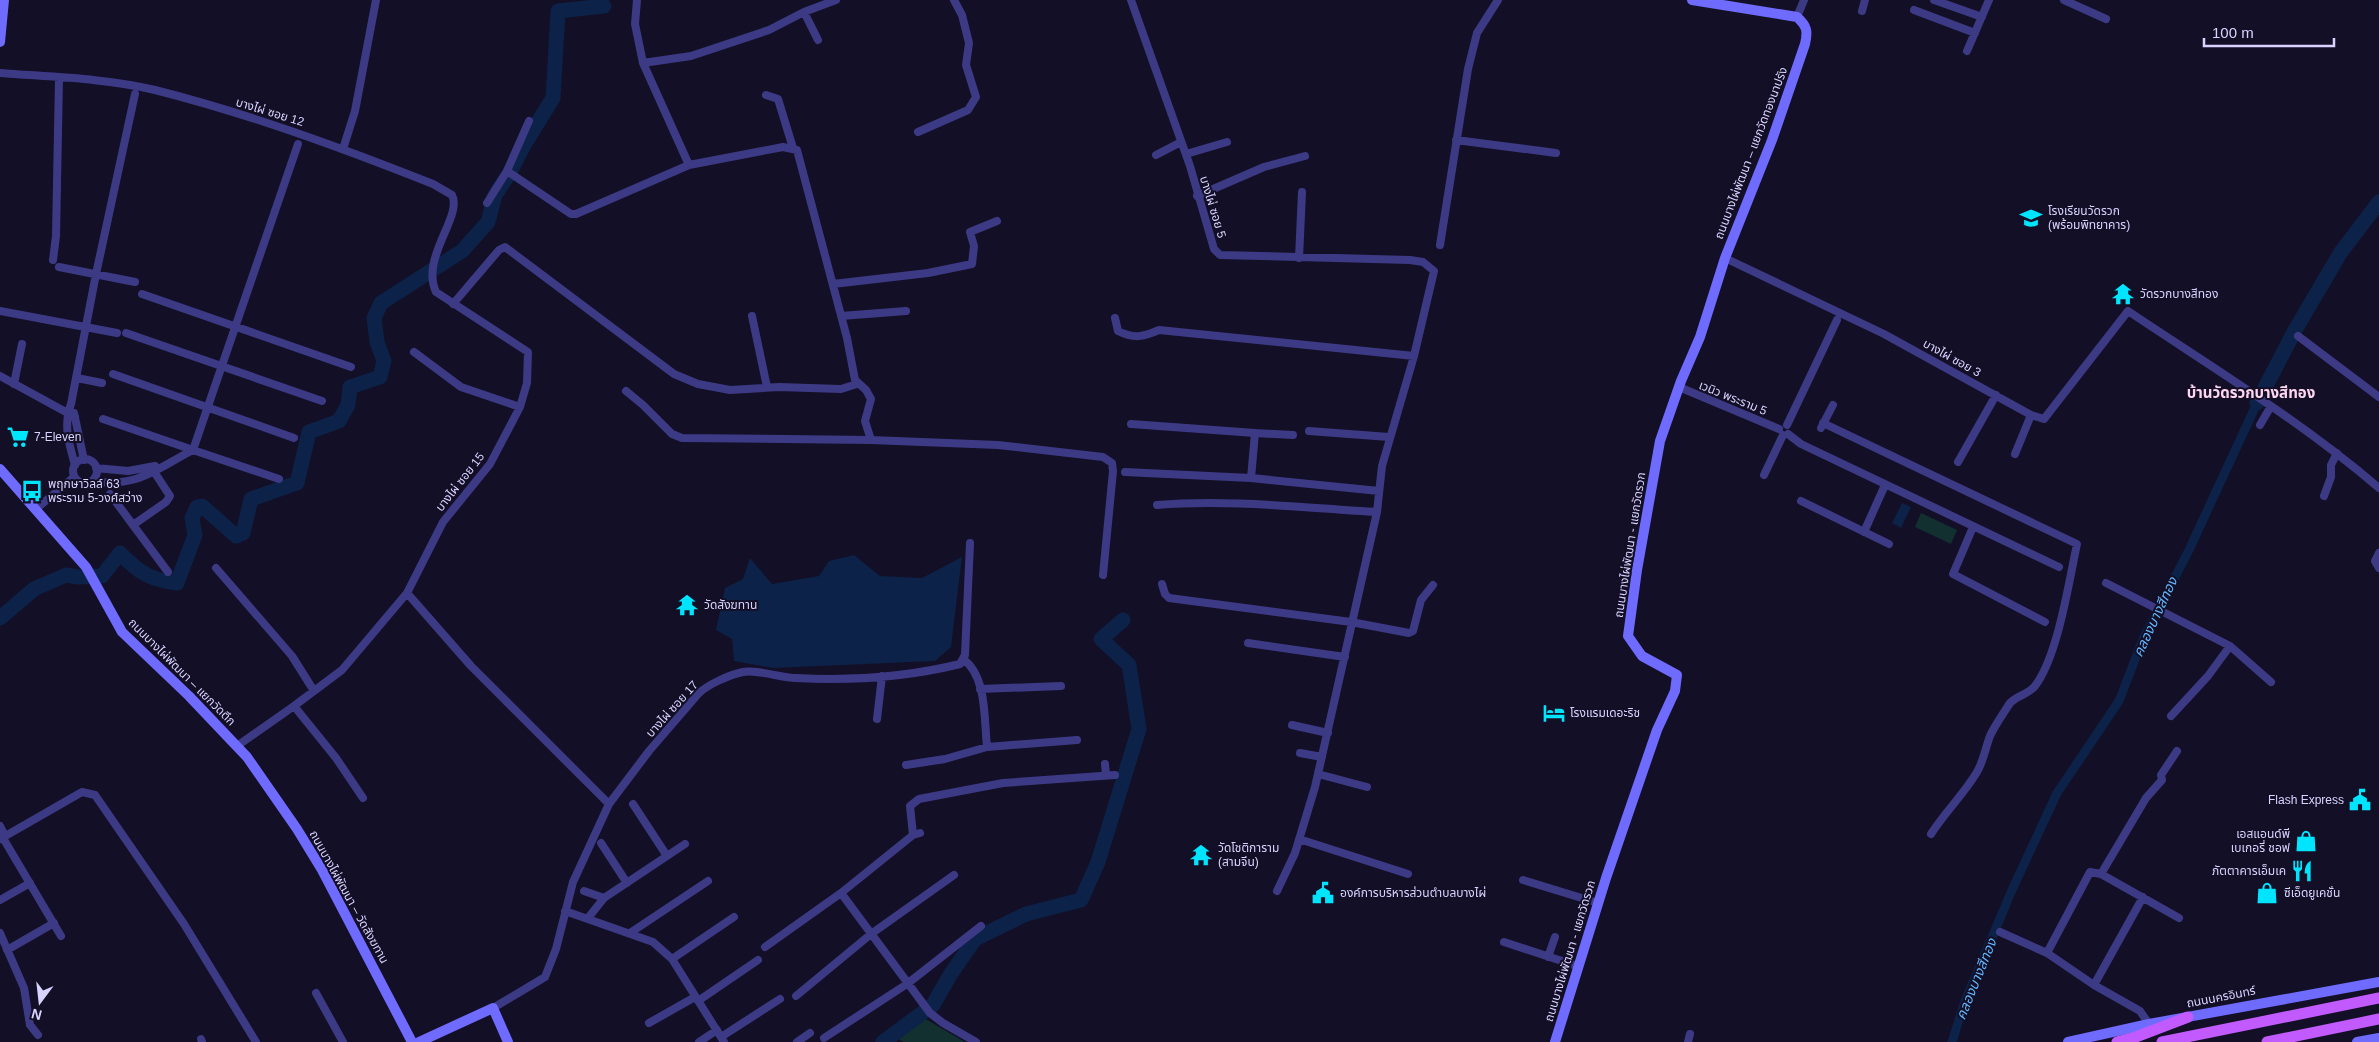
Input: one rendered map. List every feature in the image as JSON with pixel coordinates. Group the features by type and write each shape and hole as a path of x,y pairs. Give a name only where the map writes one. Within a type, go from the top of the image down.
{"main road":[{"path":"2162,1042 2379,998"},
{"path":"2117,1042 2188,1017"},
{"path":"2267,1042 2379,1019"}],"street":[{"path":"0,42 4,0"},
{"path":"343,149 358,95 376,0"},
{"path":"637,0 636,24 643,63 689,165"},
{"path":"643,63 690,56 769,30 804,12 835,0"},
{"path":"918,132 968,110 976,97 966,65 969,44 962,15 954,0"},
{"name":"บางไผ่ ซอย 5","path":"1131,0 1186,154 1214,249 1220,255 1410,260 1423,262 1434,271 1414,356"},
{"path":"1440,245 1469,65 1477,33 1498,0"},
{"path":"1692,0 1722,2 1798,17 1804,0"},
{"path":"1862,11 1865,0"},
{"path":"1934,0 1982,17"},
{"path":"1967,52 1989,0"},
{"path":"2064,0 2106,19"},
{"path":"1914,10 1975,32"},
{"path":"804,12 818,40"},
{"name":"ถนนบางไผ่พัฒนา – แยกวัดทองนาปรัง","path":"1725,258 1772,140 1806,44 1808,31 1798,17"},
{"name":"บางไผ่ ซอย 12","path":"0,73 109,82 154,90 290,130 433,184 452,195 455,206 433,263"},
{"path":"53,260 56,236 59,78"},
{"path":"0,468 36,509 74,477 75,465 68,440 67,414 72,404 96,274 135,94"},
{"path":"766,95 778,99 793,148 798,154 857,384 866,390 871,399 865,421 871,440"},
{"path":"487,203 511,173 529,121"},
{"path":"1456,140 1556,153"},
{"path":"1156,155 1181,142"},
{"path":"1186,154 1227,142"},
{"path":"74,477 82,483 91,481 117,483 133,481 193,450 209,408 298,144"},
{"path":"511,173 565,210 576,214 689,165 783,147 793,148"},
{"path":"1198,196 1264,167 1305,156"},
{"path":"1298,258 1302,192"},
{"path":"832,284 928,273 972,264 974,246 970,232 997,221"},
{"path":"453,304 499,250 505,247 674,374 698,384 730,390 767,387 841,389 857,384"},
{"name":"ถนนบางไผ่พัฒนา - แยกวัดรวก","path":"1555,1042 1598,902 1657,730 1675,692 1677,675 1642,656 1628,636 1637,570 1660,441 1679,387 1700,337 1725,258"},
{"name":"บางไผ่ ซอย 3","path":"1725,258 1884,334 2031,415"},
{"name":"บางไผ่ ซอย 15","path":"237,746 314,691 351,660 407,593 443,522 490,464 520,407 527,383 528,352 441,296 434,286 433,263"},
{"path":"59,267 135,282"},
{"path":"142,294 350,367"},
{"path":"841,316 906,310"},
{"path":"0,311 117,333"},
{"path":"2015,454 2031,415 2044,419 2128,311 2269,404 2337,453 2379,488"},
{"path":"752,316 767,387"},
{"path":"1115,318 1118,331 1128,336 1141,338 1159,330 1414,356 1382,466 1376,512 1318,774 1299,839 1277,891"},
{"path":"1764,475 1837,320"},
{"path":"126,333 322,401"},
{"path":"2298,336 2379,397"},
{"path":"14,384 22,344"},
{"path":"414,352 461,387 520,407"},
{"path":"113,374 294,438"},
{"path":"0,376 75,417"},
{"path":"76,378 102,383"},
{"name":"เวนิว พระราม 5","path":"1679,387 1784,431 1801,444 2059,567"},
{"path":"626,392 643,405 672,434 682,438 871,440 998,445 1102,457 1112,463 1113,471 1103,575"},
{"path":"1958,462 1996,396"},
{"path":"72,404 84,460"},
{"path":"2260,424 2269,404"},
{"path":"1833,405 1822,426 2077,544 2061,622 2045,668 2036,685 2029,692 2010,703 1991,735 1985,757 1977,772 1964,792 1943,815 1931,834"},
{"path":"103,419 279,479"},
{"path":"1131,424 1293,435"},
{"path":"1308,430 1389,437"},
{"path":"1251,478 1255,433"},
{"path":"2324,496 2331,477 2331,465 2337,453"},
{"path":"75,465 84,460 89,460 96,468 128,471 153,470"},
{"path":"91,481 95,478 96,468"},
{"path":"133,525 169,499 169,492 153,470"},
{"path":"1125,472 1251,478 1379,491"},
{"path":"1864,532 1885,485"},
{"path":"110,494 168,572"},
{"path":"1801,501 1890,544"},
{"path":"1157,506 1198,504 1376,512"},
{"name":"ถนนบางไผ่พัฒนา – แยกวัดตึก","path":"36,509 86,567 122,632 189,696 237,746"},
{"path":"1973,526 1953,574 2044,622"},
{"path":"970,543 965,655 963,659 971,665 979,679 987,747"},
{"path":"2379,553 2375,560 2379,568"},
{"path":"216,568 292,656 314,691"},
{"path":"2106,583 2230,646 2271,682"},
{"path":"1162,584 1165,594 1169,598 1351,622 1409,633 1413,631 1421,600 1432,585"},
{"path":"407,593 470,666 609,804"},
{"path":"1248,643 1345,657"},
{"path":"2171,716 2208,676 2230,646"},
{"name":"บางไผ่ ซอย 17","path":"493,1008 545,977 556,949 573,882 609,804 649,751 706,687 744,672 795,678 839,679 940,669 960,664 963,659"},
{"path":"877,719 882,676"},
{"path":"980,689 1061,686"},
{"path":"294,706 336,758 363,798"},
{"path":"1292,725 1328,733"},
{"path":"906,765 945,758 987,747 1078,740"},
{"name":"ถนนบางไผ่พัฒนา – วัดสังฆทาน","path":"237,746 297,829 322,870 412,1042"},
{"path":"2101,874 2146,798 2162,780 2161,775 2176,751"},
{"path":"1300,753 1322,757"},
{"path":"1104,764 1106,776"},
{"path":"1318,774 1367,787"},
{"path":"765,947 841,892 916,834 910,806 919,799 1003,783 1115,775"},
{"path":"3,837 82,792 95,795 184,924 256,1042"},
{"path":"633,804 667,856"},
{"path":"0,826 3,837 61,936"},
{"path":"1299,839 1408,874"},
{"path":"601,843 626,883"},
{"path":"588,918 604,898 685,844"},
{"path":"2047,953 2088,873 2093,871 2178,918"},
{"path":"796,996 871,934 954,874"},
{"path":"1523,880 1598,902"},
{"path":"630,933 708,881"},
{"path":"0,900 30,883"},
{"path":"584,891 604,898"},
{"path":"841,892 906,984 930,1013 943,1024 976,1042"},
{"path":"2094,985 2143,897"},
{"path":"565,911 653,942 672,959 721,1037"},
{"path":"672,959 734,917"},
{"path":"7,950 54,923"},
{"path":"824,1038 906,984 981,926"},
{"path":"0,932 24,988 30,1025 38,1035"},
{"path":"2000,932 2047,953 2094,985 2140,1011 2149,1024"},
{"path":"1548,957 1555,937"},
{"path":"1504,942 1577,966"},
{"path":"649,1023 697,999 758,960"},
{"name":"ถนนนครอินทร์","path":"2068,1042 2149,1024 2378,979"},
{"path":"316,993 343,1042"},
{"path":"700,1042 721,1037 780,999"},
{"path":"420,1042 493,1008 508,1042"},
{"path":"797,1042 810,1033"},
{"path":"2357,1042 2379,1038"}],"green space":[{"path":"1921,513 1957,530 1951,544 1915,527"},
{"path":"924,1018 965,1042 903,1042 896,1037"}],"water":[{"path":"1902,503 1911,507 1901,528 1892,523"},
{"path":"854,555 880,576 922,578 962,557 951,647 935,661 773,668 734,661 732,639 716,630 725,588 743,579 750,558 772,584 819,576 829,561"}],"waterway":[{"path":"0,618 34,589 66,575 78,577 102,576 120,553 145,574 159,580 177,583 195,535 192,518 197,507 202,506 236,536 243,533 251,499 297,483 309,432 339,421 348,405 350,387 380,377 384,361 377,342 374,318 381,303 462,251 488,222 495,195 553,98 558,11 604,6"},
{"name":"คลองบางสีทอง","path":"2257,403 2295,330 2341,252 2379,202"},
{"name":"คลองบางสีทอง","path":"1952,1042 1965,1001 2012,890 2057,793 2119,701 2143,639 2189,550 2257,403"},
{"path":"883,1042 933,1005 950,975 975,939 1026,914 1081,900 1098,862 1139,729 1129,665 1101,639 1123,620"}],"place":[{"name":"โรงเรียนวัดรวก (พร้อมพิทยาคาร)","path":"2031,218"},
{"name":"วัดรวกบางสีทอง","path":"2123,294"},
{"name":"7-Eleven","path":"18,437"},
{"name":"พฤกษาวิลล์ 63 พระราม 5-วงศ์สว่าง","path":"32,491"},
{"name":"วัดสังฆทาน","path":"687,605"},
{"name":"โรงแรมเดอะริช","path":"1554,713"},
{"name":"Flash Express","path":"2360,800"},
{"name":"เอสแอนด์พี เบเกอรี่ ชอฟ","path":"2306,841"},
{"name":"วัดโชติการาม (สามจีน)","path":"1201,855"},
{"name":"ภัตตาคารเอ็มเค","path":"2302,871"},
{"name":"องค์การบริหารส่วนตำบลบางไผ่","path":"1323,893"},
{"name":"ซีเอ็ดยูเคชั่น","path":"2267,893"}],"district":[{"name":"บ้านวัดรวกบางสีทอง","path":"2251,393"}]}
